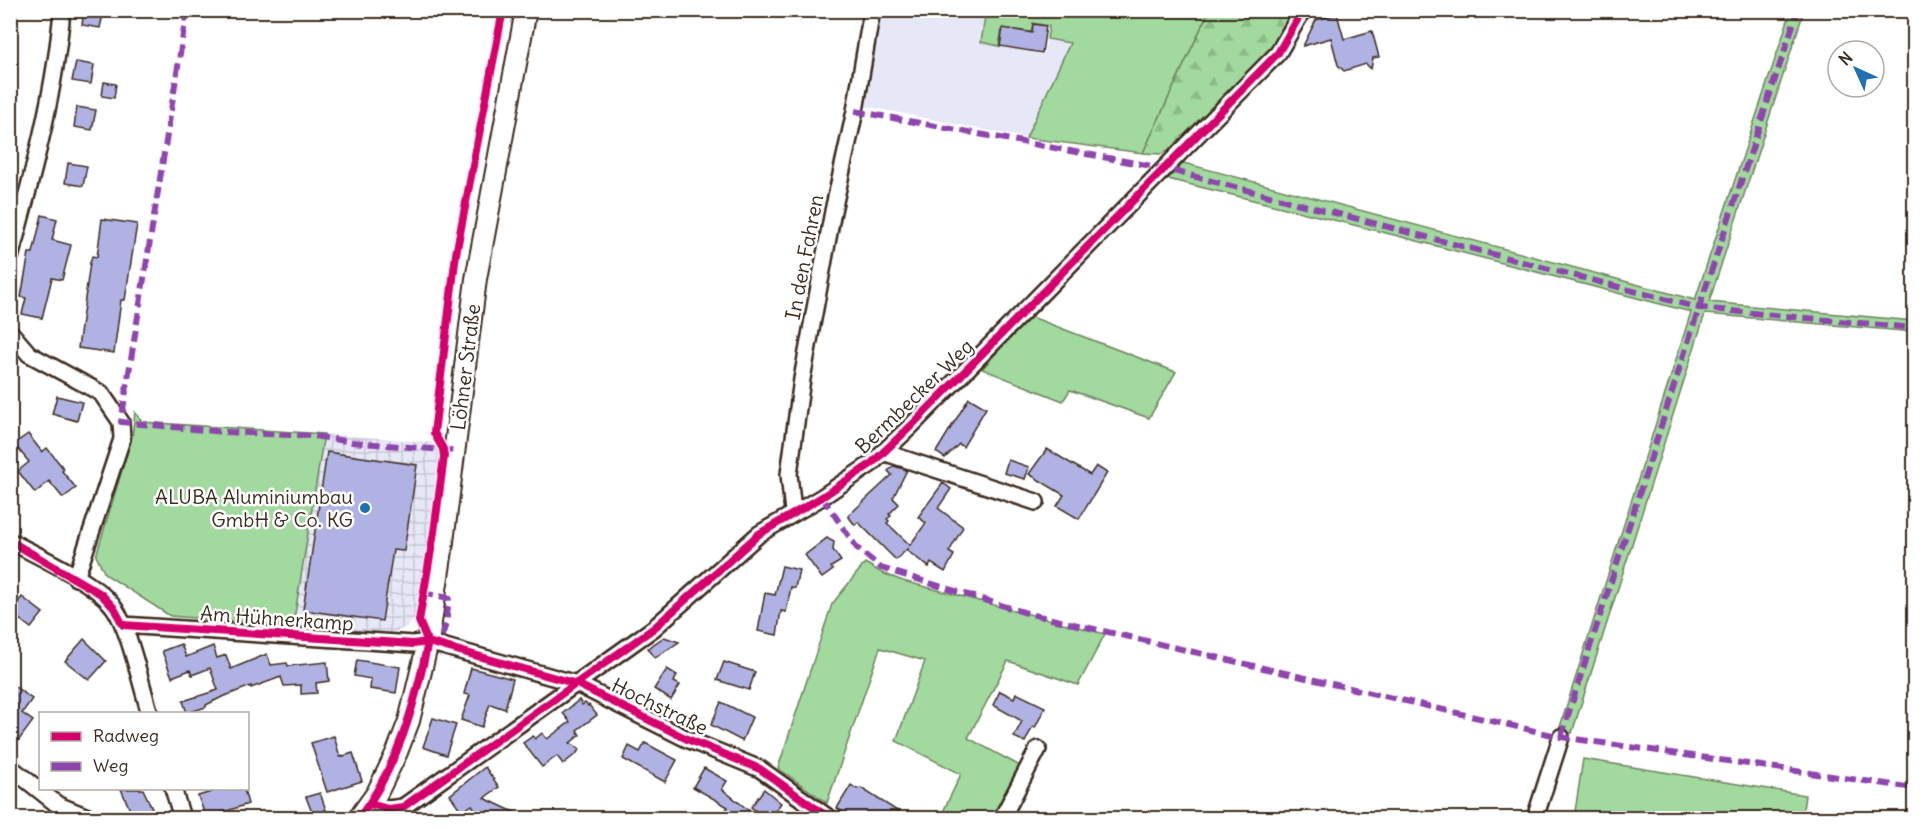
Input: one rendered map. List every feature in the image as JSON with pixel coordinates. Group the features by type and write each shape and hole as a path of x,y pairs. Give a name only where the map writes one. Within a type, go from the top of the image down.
{"main road":[{"name":"Löhner Straße","path":"364,811 387,776 409,721 428,642 442,550 476,279 526,10"}],"street":[{"path":"10,258 40,148 59,48 62,10"},
{"name":"In den Fahren","path":"794,512 789,474 802,379 833,211 855,111 872,10"},
{"name":"Bermbecker Weg","path":"364,811 403,807 654,628 759,534 822,497 871,464 1278,53 1303,10"},
{"path":"10,332 29,354 101,393 121,422 122,439 76,578"},
{"path":"884,452 1036,502"},
{"path":"10,541 101,594 114,608 123,625 149,712"},
{"name":"Am Hühnerkamp","path":"123,625 413,644 428,642"},
{"name":"Hochstraße","path":"428,642 577,684 687,739 760,769 829,819"},
{"path":"1535,819 1561,737"},
{"path":"1002,819 1038,749"},
{"path":"10,767 39,790"},
{"path":"39,790 58,805 90,818"},
{"path":"173,790 182,819"}],"shaded area":[{"path":"879,11 986,11 981,42 1043,55 1047,39 1070,43 1026,138 864,106"},
{"path":"324,434 431,442 440,454 433,515 416,618 407,627 392,633 293,626"}],"green space":[{"path":"986,11 1209,11 1143,153 1026,138 1070,43 1047,39 1049,26 1033,23 1031,32 1002,28 999,46 981,42"},
{"path":"1209,11 1295,11 1277,44 1184,140 1162,154 1143,153"},
{"path":"1791,11 1804,11 1709,302 1914,321 1914,332 1705,314 1572,733 1559,730 1691,312 1168,179 1184,163 1695,300"},
{"path":"1029,316 1176,372 1149,418 1070,390 1063,401 982,369"},
{"path":"135,412 142,422 324,434 293,626 170,616 105,574 96,556 132,437"},
{"path":"865,563 903,581 1105,634 1078,685 1008,661 968,738 1033,773 1008,818 940,818 961,774 896,741 925,661 880,648 827,803 778,768 832,604"},
{"path":"1583,759 1805,795 1802,818 1574,818"}],"building":[{"path":"84,10 104,10 100,28 82,25"},
{"path":"1337,14 1344,39 1372,31 1379,57 1373,58 1371,69 1366,64 1344,71 1338,65 1331,38 1303,46 1316,20"},
{"path":"1033,24 1046,26 1042,53 1000,46 1003,28 1032,33"},
{"path":"76,62 94,65 91,84 72,81"},
{"path":"104,82 116,84 114,98 102,96"},
{"path":"77,107 96,110 92,130 74,127"},
{"path":"68,163 87,166 83,186 65,183"},
{"path":"42,215 57,219 52,240 71,245 62,280 52,278 42,318 22,314 26,298 21,297 29,253 33,253"},
{"path":"102,219 137,224 125,300 121,300 114,353 78,348 90,263 92,256 97,257"},
{"path":"57,396 82,402 77,421 52,414"},
{"path":"969,398 986,408 963,447 959,444 945,458 936,452"},
{"path":"28,434 42,452 47,448 76,488 63,498 49,481 35,493 18,471 29,462 14,444"},
{"path":"1047,449 1090,475 1096,466 1107,473 1079,519 1057,506 1064,495 1029,474"},
{"name":"ALUBA Aluminiumbau GmbH & Co. KG","path":"327,452 417,465 404,551 393,550 382,621 303,610"},
{"path":"1008,460 1029,467 1025,479 1004,473"},
{"path":"894,466 907,470 893,498 899,504 889,514 891,516 887,519 889,521 887,523 910,545 926,523 918,517 943,483 951,489 938,508 963,527 949,552 954,555 945,572 931,563 929,567 906,550 896,560 858,522 855,525 848,516 892,475 888,471"},
{"path":"827,538 834,542 833,550 841,561 831,567 833,570 822,578 805,555"},
{"path":"782,566 799,570 795,588 791,587 786,612 781,611 777,635 758,631 765,593 775,595"},
{"path":"22,597 43,613 31,628 10,612"},
{"path":"664,637 679,642 655,658 648,648"},
{"path":"84,639 106,661 89,680 65,661"},
{"path":"181,644 186,657 213,646 217,658 226,655 231,669 267,654 271,665 287,663 288,666 327,662 329,681 316,683 317,693 301,694 301,685 284,686 281,677 222,697 206,707 187,712 183,701 218,690 210,668 192,675 190,670 172,677 162,651"},
{"path":"357,660 400,667 396,693 370,689 371,679 354,676"},
{"path":"724,662 755,672 749,690 717,680"},
{"path":"471,668 513,679 505,709 490,704 482,727 461,720 470,695 464,694"},
{"path":"667,669 677,675 674,682 680,685 671,700 654,689"},
{"path":"10,683 32,699 22,713 33,721 10,752"},
{"path":"1000,691 1014,698 1016,693 1045,707 1025,742 1014,737 1022,721 993,705"},
{"path":"579,700 582,705 585,703 589,705 597,715 577,730 580,735 570,743 580,749 563,764 557,756 542,767 523,743 533,736 535,739 542,733 547,739 570,722 563,713"},
{"path":"721,702 752,717 742,741 711,725"},
{"path":"433,718 456,725 446,755 423,747"},
{"path":"334,736 340,757 353,753 362,781 327,792 311,743"},
{"path":"645,743 677,760 665,782 623,759 629,746 640,752"},
{"path":"485,767 499,787 484,798 529,819 498,819 482,811 478,814 472,805 462,812 450,795"},
{"path":"704,768 727,781 722,789 751,812 747,817 741,814 738,819 735,819 725,811 728,807 693,787"},
{"path":"851,785 857,789 861,788 910,819 853,819 837,808"},
{"path":"764,789 781,803 769,819 751,807"},
{"path":"121,790 143,790 157,819 134,819"},
{"path":"218,790 244,790 248,804 206,818 198,796"},
{"path":"320,793 326,810 313,815 306,797"}],"marked path":[{"path":"187,10 121,422 225,432 313,436 352,442 455,451"},
{"path":"1561,737 1798,10"},
{"path":"855,111 1162,168 1699,308 1914,328"},
{"path":"822,497 857,548 881,568 1030,614 1561,737 1914,788"},
{"path":"422,593 449,598 446,625 438,645"}],"cycle path":[{"path":"428,642 419,621 444,457 443,449 434,433 456,254 503,10"},
{"path":"370,804 388,809 403,807 654,628 759,534 822,497 871,464 1278,53 1303,10"},
{"path":"10,541 101,594 114,608 123,625 413,644 428,642 577,684 687,739 760,769 829,818"},
{"path":"359,818 373,798 395,756 411,712 428,642"}],"place":[{"name":"ALUBA Aluminiumbau GmbH & Co. KG","path":"365,508"}]}
